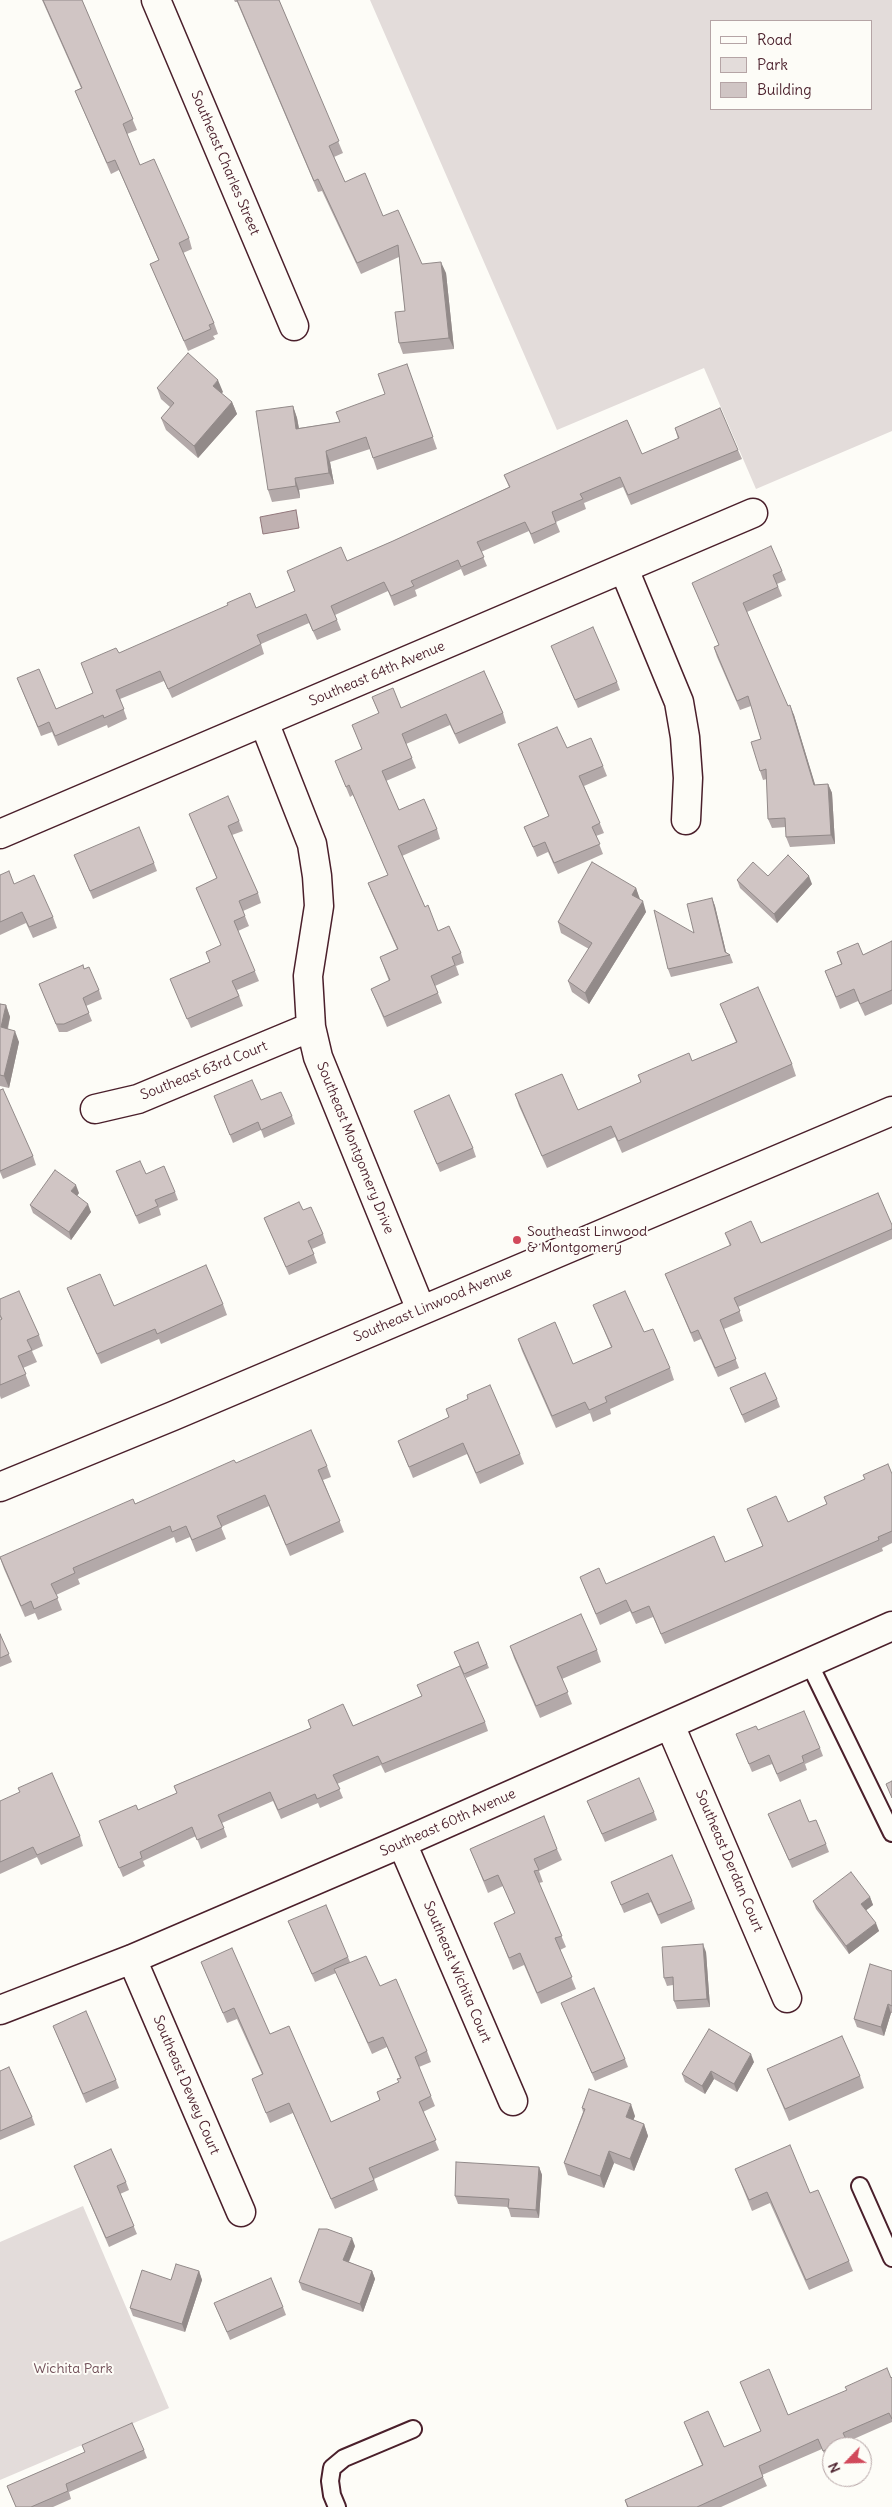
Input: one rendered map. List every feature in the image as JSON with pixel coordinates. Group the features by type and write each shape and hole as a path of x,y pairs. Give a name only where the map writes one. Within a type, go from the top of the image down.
{"street":[{"name":"Southeast Charles Street","path":"156,0 294,326"},
{"name":"Southeast 64th Avenue","path":"0,834 753,513"},
{"path":"624,569 679,702 685,736 688,778 686,820"},
{"name":"Southeast Montgomery Drive","path":"264,722 312,844 317,876 319,906 308,976 311,1027 327,1083 421,1310"},
{"name":"Southeast 63rd Court","path":"95,1109 138,1099 311,1027"},
{"name":"Southeast Linwood Avenue","path":"0,1487 892,1111"},
{"name":"Southeast 60th Avenue","path":"0,2010 132,1959 402,1843 892,1626"},
{"name":"Southeast Derdan Court","path":"670,1725 787,1998"},
{"name":"Southeast Wichita Court","path":"402,1843 513,2101"},
{"name":"Southeast Dewey Court","path":"132,1959 241,2212"}],"lane":[{"path":"809,1663 892,1833"},
{"path":"860,2186 892,2258"},
{"path":"337,2507 330,2481 332,2468 344,2458 413,2429"}],"green space":[{"path":"370,0 892,0 892,431 756,489 704,368 557,430"},
{"name":"Wichita Park","path":"83,2206 169,2408 0,2480 0,2242"}],"shaded area":[{"path":"296,510 299,528 263,534 260,517"}],"building":[{"path":"43,0 82,0 133,119 123,124 140,165 154,159 189,238 179,243 214,323 209,325 211,329 184,341 150,264 159,260 115,160 107,163 75,91 82,88"},
{"path":"237,0 279,0 339,141 329,146 345,182 365,173 383,216 398,210 422,264 441,262 449,338 399,343 395,312 405,311 398,245 357,263 318,179 314,181"},
{"path":"188,353 218,380 213,386 232,402 194,446 161,418 174,403 157,388"},
{"path":"407,364 433,437 373,458 366,437 326,451 329,473 295,478 296,486 268,490 256,411 293,406 296,429 340,422 336,412 385,394 378,374"},
{"path":"720,408 738,450 628,495 620,477 580,494 583,499 552,512 556,523 531,534 525,522 477,542 484,557 461,567 458,560 411,581 414,586 391,596 384,582 331,606 337,620 313,631 306,614 257,635 261,644 168,689 160,671 116,690 124,709 104,718 103,715 55,736 49,722 38,727 17,678 39,669 56,709 93,693 81,663 116,648 119,653 228,605 227,603 250,593 256,608 295,591 287,571 341,547 347,561 393,541 510,487 504,475 627,420 642,454 679,438 675,428"},
{"path":"771,546 782,571 773,575 778,587 743,603 788,706 790,705 814,785 828,784 831,835 786,837 785,818 768,819 766,769 760,771 751,742 761,739 748,696 737,701 714,647 719,645 692,583"},
{"path":"593,627 617,682 575,700 551,646"},
{"path":"484,671 503,713 455,734 446,714 402,734 412,758 382,771 399,810 424,799 437,829 398,846 425,907 428,905 438,931 449,926 461,953 452,957 455,965 431,976 438,993 384,1017 371,989 390,980 380,957 398,949 368,883 388,875 349,785 346,787 335,761 362,749 352,725 379,713 372,697 393,688 401,708"},
{"path":"557,727 567,748 591,738 603,766 579,776 600,823 592,827 600,844 554,863 545,842 533,847 524,827 549,816 518,744"},
{"path":"228,796 239,821 228,826 258,893 239,901 245,916 234,921 255,971 232,981 239,996 187,1019 170,979 210,962 206,952 221,945 196,888 217,878 189,814"},
{"path":"139,827 154,863 90,891 74,855"},
{"path":"788,855 809,876 774,914 737,880 753,862 768,876"},
{"path":"592,862 636,888 632,895 643,901 585,993 568,981 592,943 558,922"},
{"path":"9,871 14,884 34,875 53,917 29,927 22,912 0,922 0,875"},
{"path":"712,898 725,952 730,955 668,969 654,910 694,933 687,904"},
{"path":"892,941 892,990 860,1004 854,989 836,997 825,971 842,964 837,952 858,943 863,955"},
{"path":"83,965 84,969 89,967 99,990 83,998 89,1013 64,1024 56,1024 39,984"},
{"path":"758,987 792,1064 618,1141 611,1126 542,1156 515,1094 562,1074 578,1110 641,1082 638,1075 689,1053 692,1061 737,1042 720,1004"},
{"path":"0,1004 6,1005 1,1027 15,1031 4,1076 0,1075"},
{"path":"252,1080 261,1100 281,1092 292,1116 261,1130 258,1122 230,1135 214,1096"},
{"path":"3,1089 33,1156 0,1171 0,1090"},
{"path":"449,1095 473,1148 437,1164 414,1111"},
{"path":"140,1161 146,1174 164,1166 175,1192 155,1200 158,1206 136,1216 116,1171"},
{"path":"55,1170 76,1185 71,1191 88,1204 69,1232 30,1205"},
{"path":"878,1193 892,1229 734,1298 740,1311 720,1320 736,1359 715,1368 698,1330 691,1333 665,1274 731,1245 725,1233 751,1221 761,1243"},
{"path":"299,1202 303,1210 311,1207 323,1234 308,1241 314,1254 286,1267 264,1218"},
{"path":"206,1265 223,1304 157,1334 155,1329 97,1354 67,1288 100,1274 114,1306"},
{"path":"19,1291 39,1335 27,1340 32,1350 18,1356 26,1374 0,1385 0,1320 2,1319 0,1315 0,1299"},
{"path":"625,1291 644,1332 653,1329 670,1368 605,1397 607,1402 589,1410 585,1402 552,1416 518,1339 555,1322 573,1364 612,1347 593,1305"},
{"path":"765,1373 777,1399 742,1415 730,1388"},
{"path":"490,1385 520,1454 476,1473 463,1443 409,1467 398,1441 449,1417 446,1409 468,1399 467,1395"},
{"path":"311,1430 327,1466 318,1470 340,1521 286,1545 265,1495 217,1516 222,1527 192,1540 186,1526 172,1532 170,1526 73,1568 75,1573 51,1584 58,1598 34,1609 31,1601 21,1606 0,1557 133,1499 135,1504 234,1460 236,1463"},
{"path":"888,1464 892,1474 892,1531 878,1537 879,1540 661,1634 649,1606 632,1613 626,1600 596,1614 580,1577 599,1568 606,1584 714,1536 725,1562 763,1546 747,1509 776,1496 788,1522 827,1504 824,1497 865,1479 863,1475"},
{"path":"581,1614 597,1650 557,1667 568,1692 536,1706 510,1646"},
{"path":"0,1634 9,1654 0,1658"},
{"path":"478,1642 487,1664 464,1674 454,1652"},
{"path":"460,1666 485,1722 382,1764 378,1756 333,1775 340,1789 317,1799 315,1794 278,1810 270,1792 218,1815 224,1828 197,1840 192,1827 140,1852 142,1858 119,1868 99,1821 136,1805 138,1810 177,1793 174,1786 311,1728 308,1720 343,1704 353,1726 422,1696 417,1685"},
{"path":"804,1711 820,1748 802,1756 804,1762 777,1774 769,1755 749,1764 736,1734 756,1726 758,1730"},
{"path":"52,1773 80,1836 37,1855 33,1847 0,1862 0,1801 20,1792 18,1788"},
{"path":"639,1778 654,1812 602,1834 587,1801"},
{"path":"892,1781 892,1798 886,1784"},
{"path":"800,1800 809,1822 816,1820 826,1844 789,1860 768,1814"},
{"path":"544,1816 557,1849 534,1859 539,1870 534,1871 562,1936 555,1938 572,1977 537,1993 520,1953 509,1958 494,1923 515,1913 498,1875 484,1881 470,1849"},
{"path":"672,1855 692,1901 658,1915 648,1893 621,1905 611,1882"},
{"path":"851,1872 870,1897 861,1904 876,1923 846,1946 813,1901"},
{"path":"326,1905 348,1957 312,1974 288,1921"},
{"path":"703,1944 707,1999 674,2001 673,1977 664,1978 662,1947"},
{"path":"232,1948 270,2034 289,2026 331,2122 380,2100 377,2092 399,2082 397,2079 401,2078 383,2037 368,2043 334,1969 366,1956 380,1986 396,1979 427,2051 415,2057 431,2096 419,2102 436,2140 369,2168 374,2180 331,2199 289,2103 266,2113 252,2079 263,2074 234,2008 223,2013 201,1962"},
{"path":"870,1964 892,1971 892,2006 888,2004 881,2027 854,2019"},
{"path":"594,1988 625,2059 592,2073 561,2003"},
{"path":"86,2011 116,2080 83,2094 53,2026"},
{"path":"709,2029 751,2054 734,2084 711,2071 702,2086 682,2074"},
{"path":"842,2036 860,2076 785,2109 767,2069"},
{"path":"9,2067 32,2117 0,2131 0,2071"},
{"path":"589,2089 631,2104 626,2117 644,2124 630,2159 609,2151 600,2176 564,2163 585,2109 582,2108"},
{"path":"790,2145 810,2193 818,2190 849,2261 806,2280 767,2192 749,2200 735,2169"},
{"path":"111,2149 126,2182 117,2186 134,2226 106,2238 74,2166"},
{"path":"456,2162 539,2167 536,2210 508,2208 509,2199 455,2196"},
{"path":"319,2229 327,2229 352,2238 343,2260 372,2271 360,2304 299,2282"},
{"path":"176,2264 199,2271 182,2324 130,2308 142,2270 171,2280"},
{"path":"271,2278 283,2307 227,2332 214,2303"},
{"path":"887,2368 892,2377 892,2419 889,2413 843,2433 845,2437 822,2437 822,2449 818,2439 759,2466 763,2477 697,2507 628,2507 625,2500 703,2465 684,2422 708,2411 724,2447 761,2431 740,2382 769,2369 788,2415 847,2390 845,2387"},
{"path":"132,2423 144,2450 66,2484 68,2491 31,2507 16,2507 7,2486 85,2452 82,2445"}],"place":[{"name":"Southeast Linwood & Montgomery","path":"517,1240"}]}
